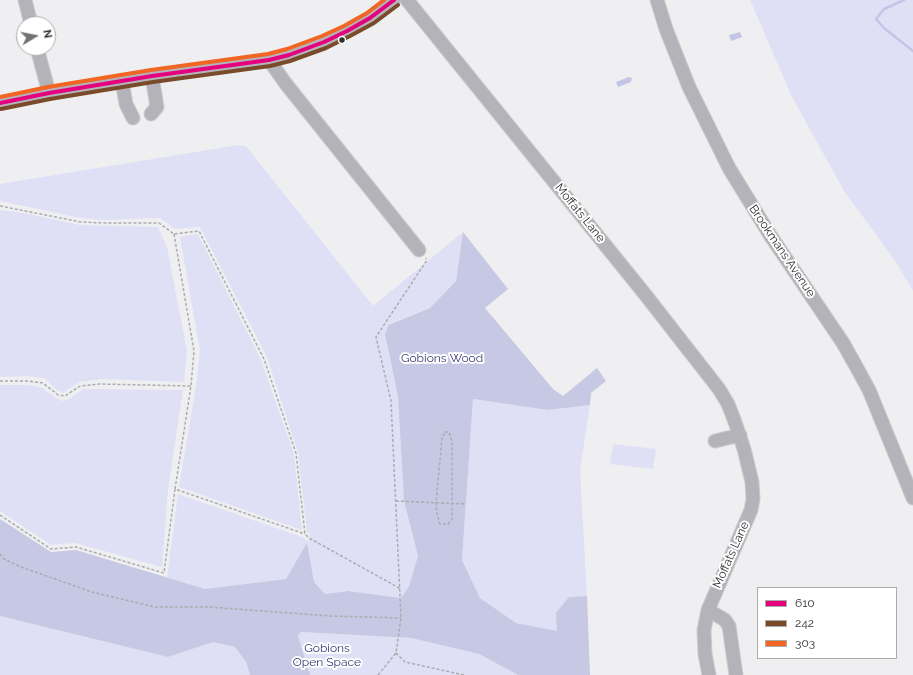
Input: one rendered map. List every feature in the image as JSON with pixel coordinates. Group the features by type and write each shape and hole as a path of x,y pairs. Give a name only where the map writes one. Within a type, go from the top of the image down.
{"street":[{"path":"25,0 29,16"},
{"path":"0,103 49,93 152,76 269,60 307,49 336,37 370,18 394,0"},
{"name":"Moffats Lane","path":"407,0 592,228 719,389 728,404 740,435 752,482 752,504 751,510 708,610 704,630 705,654 709,675"},
{"name":"Brookmans Avenue","path":"657,0 666,29 689,87 729,168 770,235 839,336 857,368 869,390 913,498"},
{"path":"39,56 49,93"},
{"path":"269,60 286,84 419,250"},
{"path":"151,114 157,107 152,76"},
{"path":"122,81 126,104 133,118"},
{"path":"715,441 740,435"},
{"path":"708,610 725,620 729,626 736,675"}],"path":[{"path":"0,206 81,222 159,222 174,234 194,351 164,573 76,547 51,549 0,515"},
{"path":"174,234 199,230 264,359 296,453 305,534"},
{"path":"378,675 396,652 401,618 401,590 391,401 376,337 427,260 419,250"},
{"path":"0,382 28,381 43,383 58,395 65,396 80,386 99,384 190,386"},
{"path":"445,432 449,432 452,442 453,504 452,518 448,524 440,524 436,503 442,438 445,432"},
{"path":"175,489 305,534 309,538 401,590"},
{"path":"396,501 466,504"},
{"path":"0,554 4,559 21,567 92,592 155,607 209,607 330,616 401,618"},
{"path":"396,652 405,662 464,675"}],"green space":[{"path":"750,0 913,0 913,291 896,262 844,191 792,97"},
{"path":"238,145 246,146 373,306 463,232 456,281 430,308 388,324 385,334 398,397 404,501 418,556 409,586 401,598 348,591 325,594 314,582 307,544 286,579 205,589 167,578 178,494 305,538 307,542 309,538 310,533 307,532 298,453 267,357 200,227 175,229 160,218 105,220 81,218 0,201 0,184"},
{"path":"0,210 24,213 80,225 158,227 167,247 187,351 184,382 100,379 79,382 63,393 57,390 44,378 27,376 0,377"},
{"name":"Gobions Wood","path":"463,232 508,289 485,308 553,389 563,396 597,368 606,381 591,393 590,405 548,410 473,399 462,560 480,598 516,623 557,631 556,613 569,597 587,596 590,675 518,675 479,654 411,638 301,632 298,636 310,675 250,675 246,662 235,647 213,642 168,657 0,616 0,519 51,552 76,550 205,589 286,579 307,543 314,582 325,594 348,591 401,598 409,586 418,556 404,501 398,397 385,334 388,325 430,308 456,281"},
{"path":"198,234 261,360 294,454 302,530 179,487 196,386 200,351 180,237"},
{"path":"0,385 28,385 42,388 63,401 71,398 83,389 183,390 168,490 162,567 75,543 51,545 0,511"},
{"path":"473,399 548,410 590,405 580,470 587,596 569,597 557,632 516,623 480,598 462,560"},
{"path":"613,444 656,449 653,469 610,464"},
{"path":"0,616 168,657 213,642 235,647 246,662 250,675 0,675"},
{"name":"Gobions Open Space","path":"301,632 410,638 479,654 518,675 310,675 298,636"}],"shaded area":[{"path":"740,32 742,37 731,41 729,35"},
{"path":"629,77 632,78 631,82 618,87 616,82"}],"waterway":[{"path":"904,0 884,9 876,19 884,28 913,51"}],"transit line":[{"name":"303","path":"0,97 48,87 151,70 268,54 287,49 344,26 367,13 384,0"},
{"name":"610","path":"0,103 49,93 152,76 269,60 289,55 324,42 347,31 370,18 394,0"},
{"name":"242","path":"1,109 50,99 153,82 270,66 290,61 326,48 350,36 374,23 398,5"}]}
